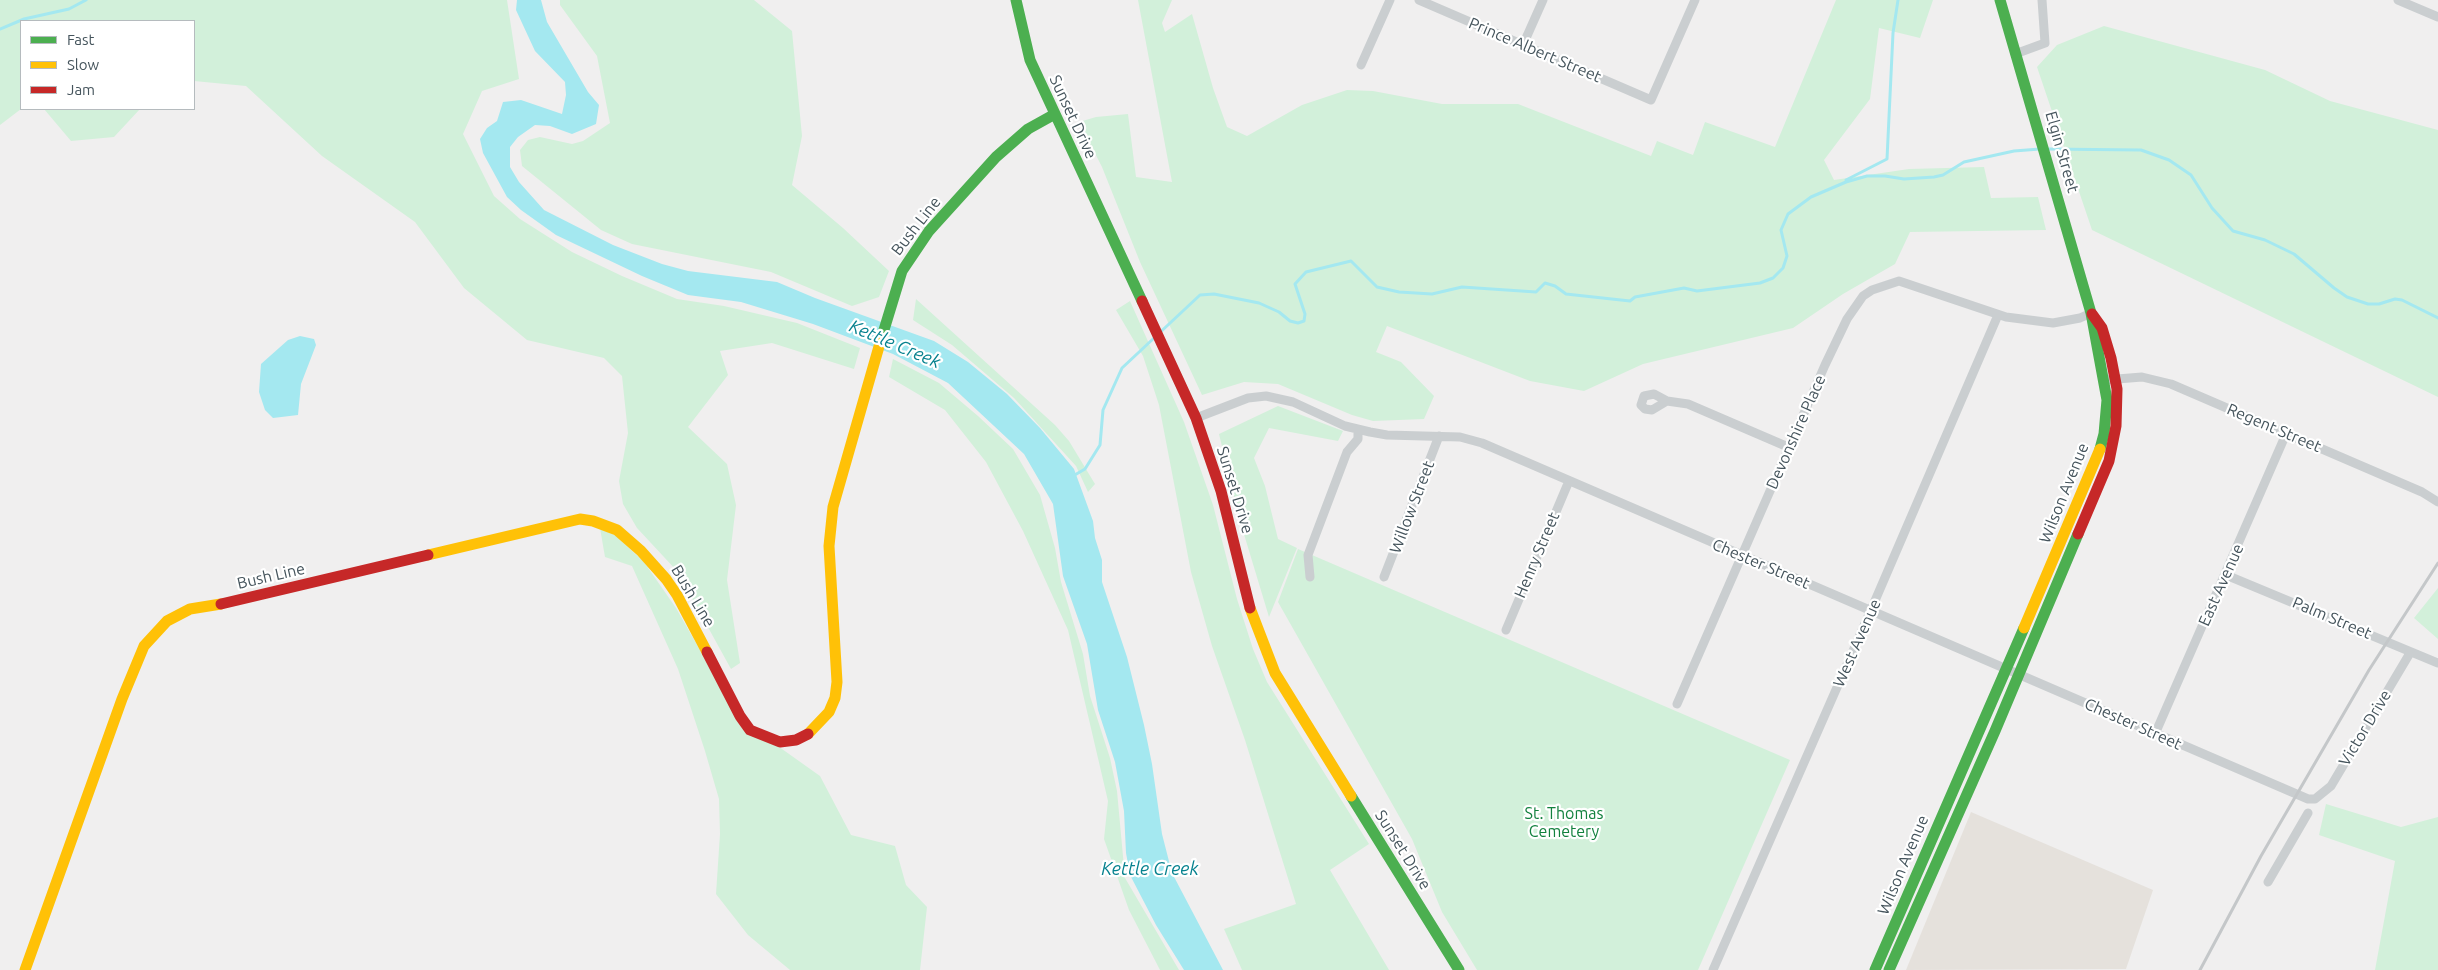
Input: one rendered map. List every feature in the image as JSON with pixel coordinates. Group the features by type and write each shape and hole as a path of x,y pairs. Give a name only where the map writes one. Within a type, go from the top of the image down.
{"street":[{"name":"Sunset Drive","path":"1016,0 1030,60 1196,418 1221,491 1253,619 1275,672 1459,970"},
{"path":"1361,65 1390,0"},
{"name":"Prince Albert Street","path":"1419,0 1651,100 1695,0"},
{"path":"1523,45 1543,0"},
{"name":"Elgin Street","path":"2000,0 2091,313"},
{"path":"2016,54 2044,44 2042,0"},
{"path":"2398,0 2438,17"},
{"name":"Bush Line","path":"25,970 122,699 144,646 166,621 190,608 224,604 580,519 593,521 606,524 627,538 666,579 677,595 740,716 750,730 780,742 796,740 811,732 829,712 836,691 829,532 833,507 893,296 902,271 929,231 1002,151 1037,122 1055,114"},
{"name":"Devonshire Place","path":"1678,704 1788,447 1847,319 1859,300 1872,290 1899,281 1998,315"},
{"path":"1998,315 2053,323 2080,318 2091,313"},
{"name":"Wilson Avenue","path":"1890,970 2106,473 2116,426 2118,400 2110,380 2091,313"},
{"name":"West Avenue","path":"1713,970 1871,611 1998,315"},
{"name":"Regent Street","path":"2110,380 2142,377 2162,380 2422,492 2438,502"},
{"name":"Wilson Avenue","path":"1875,970 2098,456 2110,380"},
{"name":"Chester Street","path":"1196,418 1248,398 1266,396 1292,402 1345,426 1358,429 1387,435 1460,437 1482,442 2304,798 2315,799"},
{"path":"1667,401 1688,404 1788,447"},
{"path":"1310,577 1308,555 1347,452 1358,439 1358,429"},
{"name":"East Avenue","path":"2155,734 2286,434"},
{"name":"Willow Street","path":"1384,577 1439,436"},
{"name":"Henry Street","path":"1506,630 1569,481"},
{"name":"Palm Street","path":"2226,575 2438,663"},
{"name":"Victor Drive","path":"2315,799 2331,786 2410,653"},
{"path":"2268,882 2308,813"},
{"path":"1886,947 1897,952"}],"shaded area":[{"path":"1971,812 2153,890 2126,969 1906,970"}],"green space":[{"path":"0,0 507,0 519,79 482,91 463,134 494,196 520,219 572,252 677,299 724,306 797,323 860,348 854,369 772,343 720,351 728,375 688,427 727,464 736,505 727,580 740,663 731,669 677,571 637,528 623,504 619,481 628,433 622,376 604,358 527,340 464,288 415,222 322,156 246,86 195,81 195,20 20,20 20,110 0,125"},
{"path":"560,0 754,0 792,31 802,136 792,185 843,228 889,271 879,297 852,306 771,272 632,244 601,230 522,166 520,150 528,140 540,137 572,144 583,141 610,123 597,56 560,5"},
{"path":"1138,0 1172,0 1162,23 1165,32 1192,14 1213,88 1227,127 1247,136 1302,105 1347,90 1373,91 1442,104 1518,104 1651,156 1657,141 1693,155 1705,122 1775,147 1836,0 1933,0 1920,38 1879,28 1870,99 1824,160 1834,180 1909,169 1984,167 1991,198 2038,197 2046,230 1910,232 1895,264 1843,294 1793,328 1643,364 1584,391 1530,381 1387,326 1376,352 1401,362 1434,396 1424,419 1373,421 1352,415 1278,384 1244,382 1202,395 1140,262 1102,167 1079,122 1096,117 1128,114 1136,177 1172,182"},
{"path":"2104,26 2265,70 2330,101 2438,130 2438,397 2092,230 2037,67 2057,45"},
{"path":"45,110 139,110 114,137 71,141"},
{"path":"916,299 1055,425 1069,441 1095,484 1088,492 1076,466 1014,398 952,345 913,320"},
{"path":"1130,301 1184,422 1213,505 1237,599 1253,649 1267,682 1369,844 1330,870 1389,970 1242,970 1224,929 1296,904 1245,740 1212,646 1191,572 1159,405 1143,356 1116,310"},
{"path":"893,359 939,383 978,416 1013,449 1040,495 1055,548 1061,582 1083,654 1090,696 1110,758 1117,791 1125,878 1179,970 1160,970 1129,910 1104,839 1108,801 1068,630 1023,531 986,462 945,410 889,377"},
{"path":"1278,406 1343,431 1338,441 1269,428 1254,458 1265,486 1278,539 1297,548 1269,617 1240,521 1219,434"},
{"path":"600,528 616,536 644,562 676,608 746,731 775,744 820,776 851,835 895,846 906,885 927,907 920,970 790,970 748,935 716,894 720,834 719,799 705,751 678,669 632,566 605,557"},
{"name":"St. Thomas Cemetery","path":"1298,549 1790,760 1698,970 1477,970 1442,912 1412,839 1278,602"},
{"path":"2438,588 2438,639 2414,618"},
{"path":"2326,804 2401,827 2438,817 2438,970 2375,970 2395,861 2319,835"}],"water":[{"name":"Kettle Creek","path":"517,0 541,0 547,22 588,92 599,105 596,124 572,134 550,126 535,125 518,137 510,147 510,167 519,182 544,210 613,245 662,264 688,271 777,282 815,298 934,341 968,362 1007,394 1040,428 1074,469 1093,521 1095,538 1102,560 1102,582 1127,657 1144,725 1152,764 1162,834 1172,873 1223,970 1184,970 1156,925 1130,875 1126,853 1124,811 1115,762 1098,710 1087,644 1063,576 1053,504 1024,454 948,383 893,354 813,324 741,302 688,295 642,276 556,235 521,210 507,197 483,153 480,139 487,128 497,121 503,102 521,100 562,114 566,95 565,82 535,51 516,10"},
{"path":"300,336 314,339 316,345 301,384 298,415 273,418 265,410 259,392 261,364 288,340"}],"waterway":[{"path":"22,20 69,9 86,0"},
{"path":"1846,180 1887,159 1893,33 1898,0"},
{"path":"0,29 20,21"},
{"path":"1073,476 1085,469 1100,445 1103,410 1122,368 1200,295 1214,294 1259,303 1279,312 1290,321 1298,323 1304,321 1305,314 1295,284 1306,272 1351,261 1377,287 1399,292 1432,294 1462,287 1536,292 1545,283 1555,286 1566,294 1630,301 1635,297 1684,288 1697,291 1760,283 1773,278 1783,268 1787,256 1781,230 1788,214 1811,197 1846,182 1867,176 1904,179 1934,177 1943,175 1964,162 2014,151 2040,149"},
{"path":"2047,149 2141,150 2169,160 2191,175 2212,208 2233,231 2265,240 2294,254 2347,297 2368,304 2379,304 2395,299 2402,300 2438,318"}],"railway":[{"path":"2200,970 2261,856 2369,670 2438,563"}],"traffic: fast":[{"path":"1016,0 1030,60 1142,301"},
{"path":"2000,0 2091,313 2107,400 2104,434 2100,449"},
{"path":"880,343 902,271 929,231 996,157 1028,129 1055,114"},
{"path":"1889,970 1995,731 2078,534"},
{"path":"1875,970 2024,628"},
{"path":"1351,796 1459,970"}],"traffic: slow":[{"path":"808,734 829,712 835,698 837,682 829,546 833,507 880,343"},
{"path":"2024,628 2100,449"},
{"path":"428,555 580,519 593,521 617,530 641,551 666,579 677,595 707,652"},
{"path":"25,970 122,699 144,646 167,621 190,609 221,604"},
{"path":"1250,608 1275,673 1351,796"}],"traffic: jam":[{"path":"1142,301 1196,418 1221,491 1250,608"},
{"path":"2078,534 2109,461 2116,426 2117,389 2111,358 2102,328 2092,314"},
{"path":"221,604 428,555"},
{"path":"707,652 740,716 750,730 780,742 796,740 808,734"}]}
